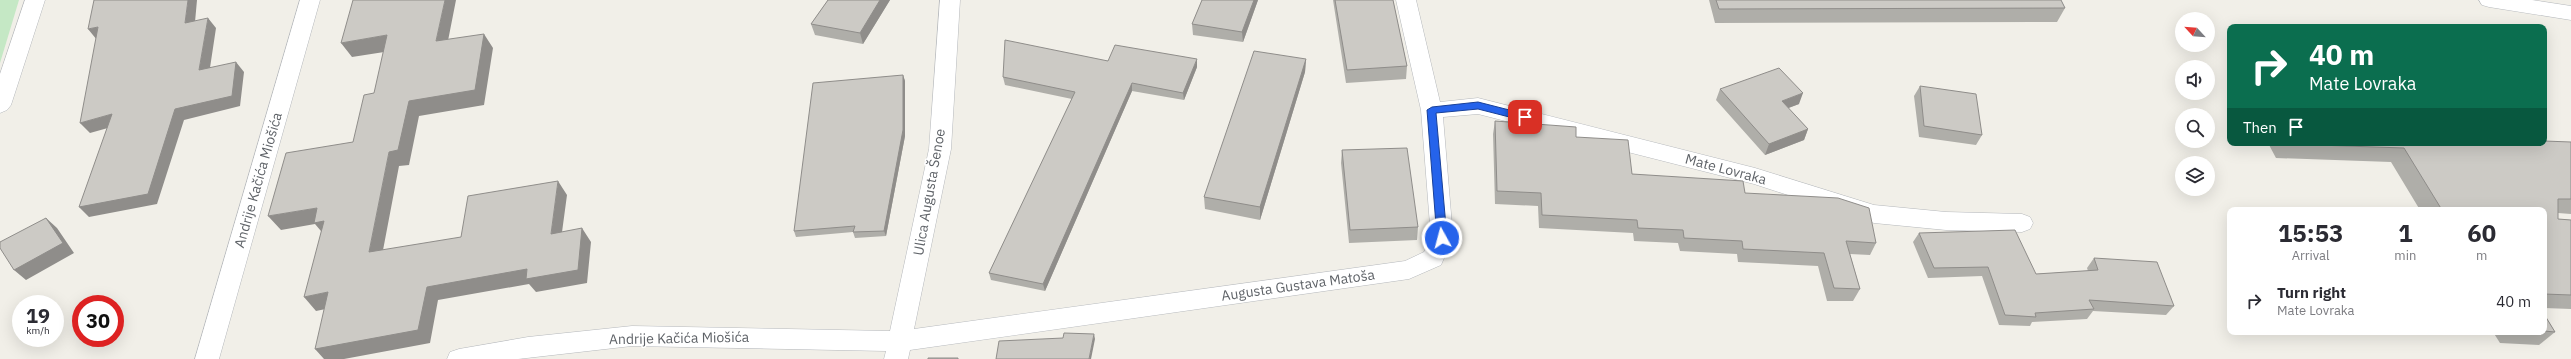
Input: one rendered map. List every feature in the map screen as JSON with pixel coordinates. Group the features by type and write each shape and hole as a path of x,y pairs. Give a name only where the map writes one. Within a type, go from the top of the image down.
{"street":[{"path":"0,105 35,0"},
{"name":"Andrije Kačića Miošića","path":"207,359 310,0"},
{"name":"Ulica Augusta Šenoe","path":"898,350 940,149 950,0"},
{"name":"Augusta Gustava Matoša","path":"898,350 1409,270 1433,258 1442,238 1432,110 1406,0"},
{"path":"2489,0 2571,13"},
{"name":"Mate Lovraka","path":"1432,110 1478,106 1755,176 1874,214 1946,221 2022,223"},
{"name":"Andrije Kačića Miošića","path":"459,359 528,347 632,336 898,350"}],"green space":[{"path":"0,0 19,0 0,63"}],"building":[{"path":"94,0 188,0 185,23 208,18 199,70 236,62 232,96 175,109 148,194 79,207 112,114 80,123 98,27 88,29"},
{"path":"353,0 445,0 436,41 484,34 475,90 409,101 398,150 389,152 369,252 461,237 468,196 558,181 551,234 582,228 578,270 526,279 527,269 427,287 418,330 315,349 328,292 304,297 324,221 314,223 317,208 268,216 286,153 353,142 364,95 374,93 387,35 341,43"},
{"path":"828,0 880,0 860,33 811,24"},
{"path":"1202,0 1254,0 1242,32 1192,24"},
{"path":"1335,0 1393,0 1407,66 1347,70"},
{"path":"1716,0 2061,0 2065,8 1719,9"},
{"path":"1005,40 1108,61 1115,45 1197,59 1183,93 1132,83 1043,284 989,273 1075,92 1003,77"},
{"path":"1254,51 1306,59 1260,207 1204,197"},
{"path":"1779,68 1803,93 1782,101 1808,129 1769,144 1720,89"},
{"path":"903,75 903,130 884,231 853,232 855,226 794,231 813,83"},
{"path":"1920,86 1976,94 1982,135 1924,126"},
{"path":"1495,121 1576,127 1576,137 1628,140 1632,174 1743,181 1745,193 1838,198 1869,208 1876,243 1846,241 1860,289 1834,288 1824,253 1743,249 1742,241 1684,238 1683,230 1638,228 1637,220 1542,215 1541,193 1497,191"},
{"path":"2547,141 2571,142 2571,199 2558,199 2558,219 2571,220 2571,295 2547,294 2547,207 2440,207 2404,148 2346,146 2547,146"},
{"path":"1407,148 1418,227 1350,230 1342,150"},
{"path":"46,218 63,243 14,270 0,248 0,242"},
{"path":"2015,230 2036,274 2098,270 2094,258 2157,262 2174,306 2089,300 2094,309 2035,313 2036,317 2005,315 1988,267 1934,268 1919,233"},
{"path":"2547,319 2555,332 2547,331"},
{"path":"1064,333 1094,334 1089,359 996,359 999,341 1063,338"},
{"path":"958,358 958,359 928,359"}],"route":[{"path":"1442,238 1438,210 1432,110 1478,106 1525,117"}]}
